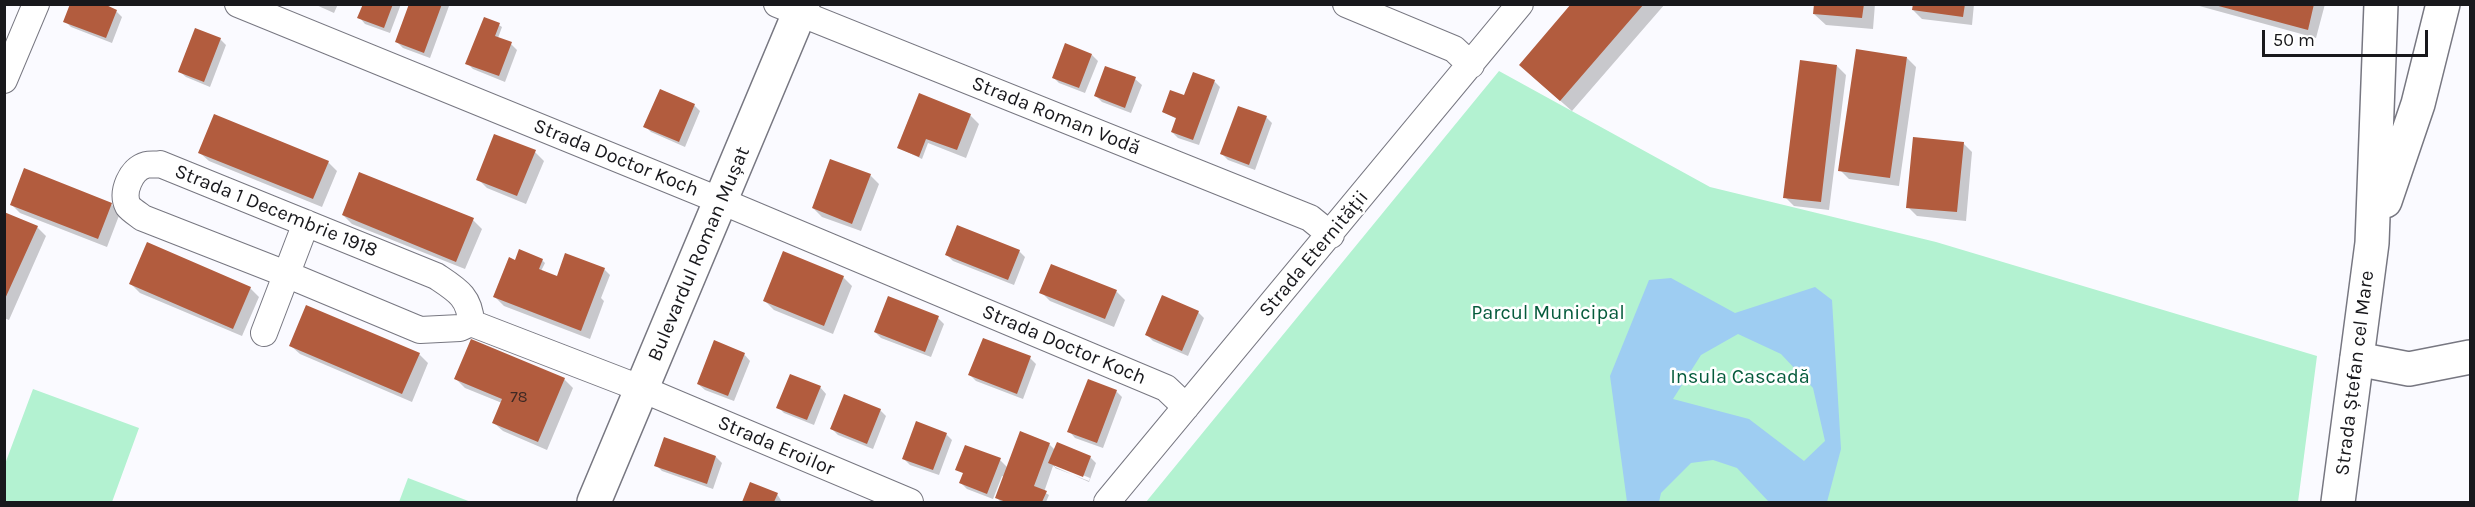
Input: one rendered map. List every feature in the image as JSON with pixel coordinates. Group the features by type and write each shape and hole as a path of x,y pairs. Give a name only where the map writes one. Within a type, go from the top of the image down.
{"main road":[{"path":"2372,243 2381,4"},
{"path":"2402,147 2418,35 2417,4"},
{"path":"2372,243 2418,104 2443,4"},
{"name":"Bulevardul Roman Mușat","path":"594,502 721,201 793,8"},
{"name":"Strada Ștefan cel Mare","path":"2338,502 2372,243"},
{"path":"2357,359 2409,369 2470,357"}],"street":[{"path":"4,80 36,4"},
{"name":"Strada Doctor Koch","path":"238,4 721,201 1166,388 1186,406"},
{"path":"1346,4 1454,49 1471,65"},
{"name":"Strada Eternității","path":"1107,502 1520,4"},
{"name":"Strada Roman Vodă","path":"793,8 1310,218 1330,235"},
{"name":"Strada 1 Decembrie 1918","path":"160,164 436,276 456,290 470,307 471,323 460,328 420,330 286,274 143,218 128,206 125,193 130,178 136,170 146,165 160,164"},
{"path":"264,333 306,223"},
{"path":"471,323 642,389"},
{"name":"Strada Eroilor","path":"642,389 910,502"}],"green space":[{"name":"Parcul Municipal","path":"1499,71 1710,187 1936,242 2317,356 2298,502 1146,502"},
{"path":"33,389 139,428 112,502 5,502 5,464"},
{"path":"408,478 471,502 399,502"}],"water":[{"path":"1671,278 1735,313 1815,287 1832,300 1841,449 1827,502 1769,502 1737,468 1713,460 1691,463 1661,493 1659,502 1627,502 1610,376 1649,280","holes":["1738,334 1781,354 1813,388 1825,441 1804,461 1749,419 1673,399 1701,355"]}],"building":[{"path":"70,4 104,4 117,10 106,38 63,22"},
{"path":"363,4 393,4 384,28 357,18"},
{"path":"409,4 442,4 424,53 395,42"},
{"path":"1571,4 1644,4 1560,101 1519,65"},
{"path":"1814,4 1864,4 1862,18 1813,14"},
{"path":"1913,4 1965,4 1963,17 1912,10"},
{"path":"2211,4 2314,4 2308,30"},
{"path":"484,17 500,23 495,36 512,42 499,76 465,64"},
{"path":"195,28 221,38 204,82 178,72"},
{"path":"1065,43 1092,54 1079,88 1052,78"},
{"path":"1856,49 1907,57 1890,178 1838,171"},
{"path":"1800,60 1837,65 1821,202 1783,198"},
{"path":"1105,66 1136,77 1125,108 1094,96"},
{"path":"1193,72 1215,80 1193,140 1171,132 1176,118 1162,112 1170,90 1184,95"},
{"path":"660,89 695,104 679,142 643,127"},
{"path":"919,93 971,114 957,150 926,139 919,157 897,148"},
{"path":"1238,106 1267,116 1249,165 1220,154"},
{"path":"214,114 329,161 313,199 198,153"},
{"path":"494,134 536,150 517,196 476,180"},
{"path":"1913,137 1964,142 1957,212 1906,208"},
{"path":"830,159 871,174 852,224 812,208"},
{"path":"24,168 112,203 98,239 10,205"},
{"path":"359,172 474,218 456,262 342,215"},
{"path":"4,212 38,226 4,301"},
{"path":"957,225 1020,250 1008,280 945,255"},
{"path":"147,242 251,287 233,329 129,284"},
{"path":"519,249 543,259 539,269 557,276 565,253 605,268 581,331 493,297 509,257 515,260"},
{"path":"783,251 844,276 824,326 763,301"},
{"path":"1051,264 1117,290 1105,319 1039,293"},
{"path":"1162,295 1199,311 1182,351 1145,335"},
{"path":"888,296 939,316 925,352 874,332"},
{"path":"306,305 420,353 402,394 289,346"},
{"path":"983,338 1031,356 1017,394 968,375"},
{"path":"471,339 565,378 538,442 492,423 502,399 454,379"},
{"path":"714,340 745,353 728,396 697,384"},
{"path":"790,374 821,386 807,420 776,408"},
{"path":"1088,379 1117,390 1097,443 1067,432"},
{"path":"844,394 881,409 867,444 830,429"},
{"path":"916,421 947,433 933,470 902,459"},
{"path":"1020,431 1050,443 1034,486 1047,491 1042,502 1006,502 995,498"},
{"path":"664,437 716,456 707,484 654,466"},
{"path":"1057,442 1091,456 1083,477 1048,463"},
{"path":"965,445 1001,458 987,494 959,483 963,473 955,470"},
{"path":"750,482 778,493 774,502 742,502"}],"park label":[{"name":"Insula Cascadă","path":"1740,377"}]}
